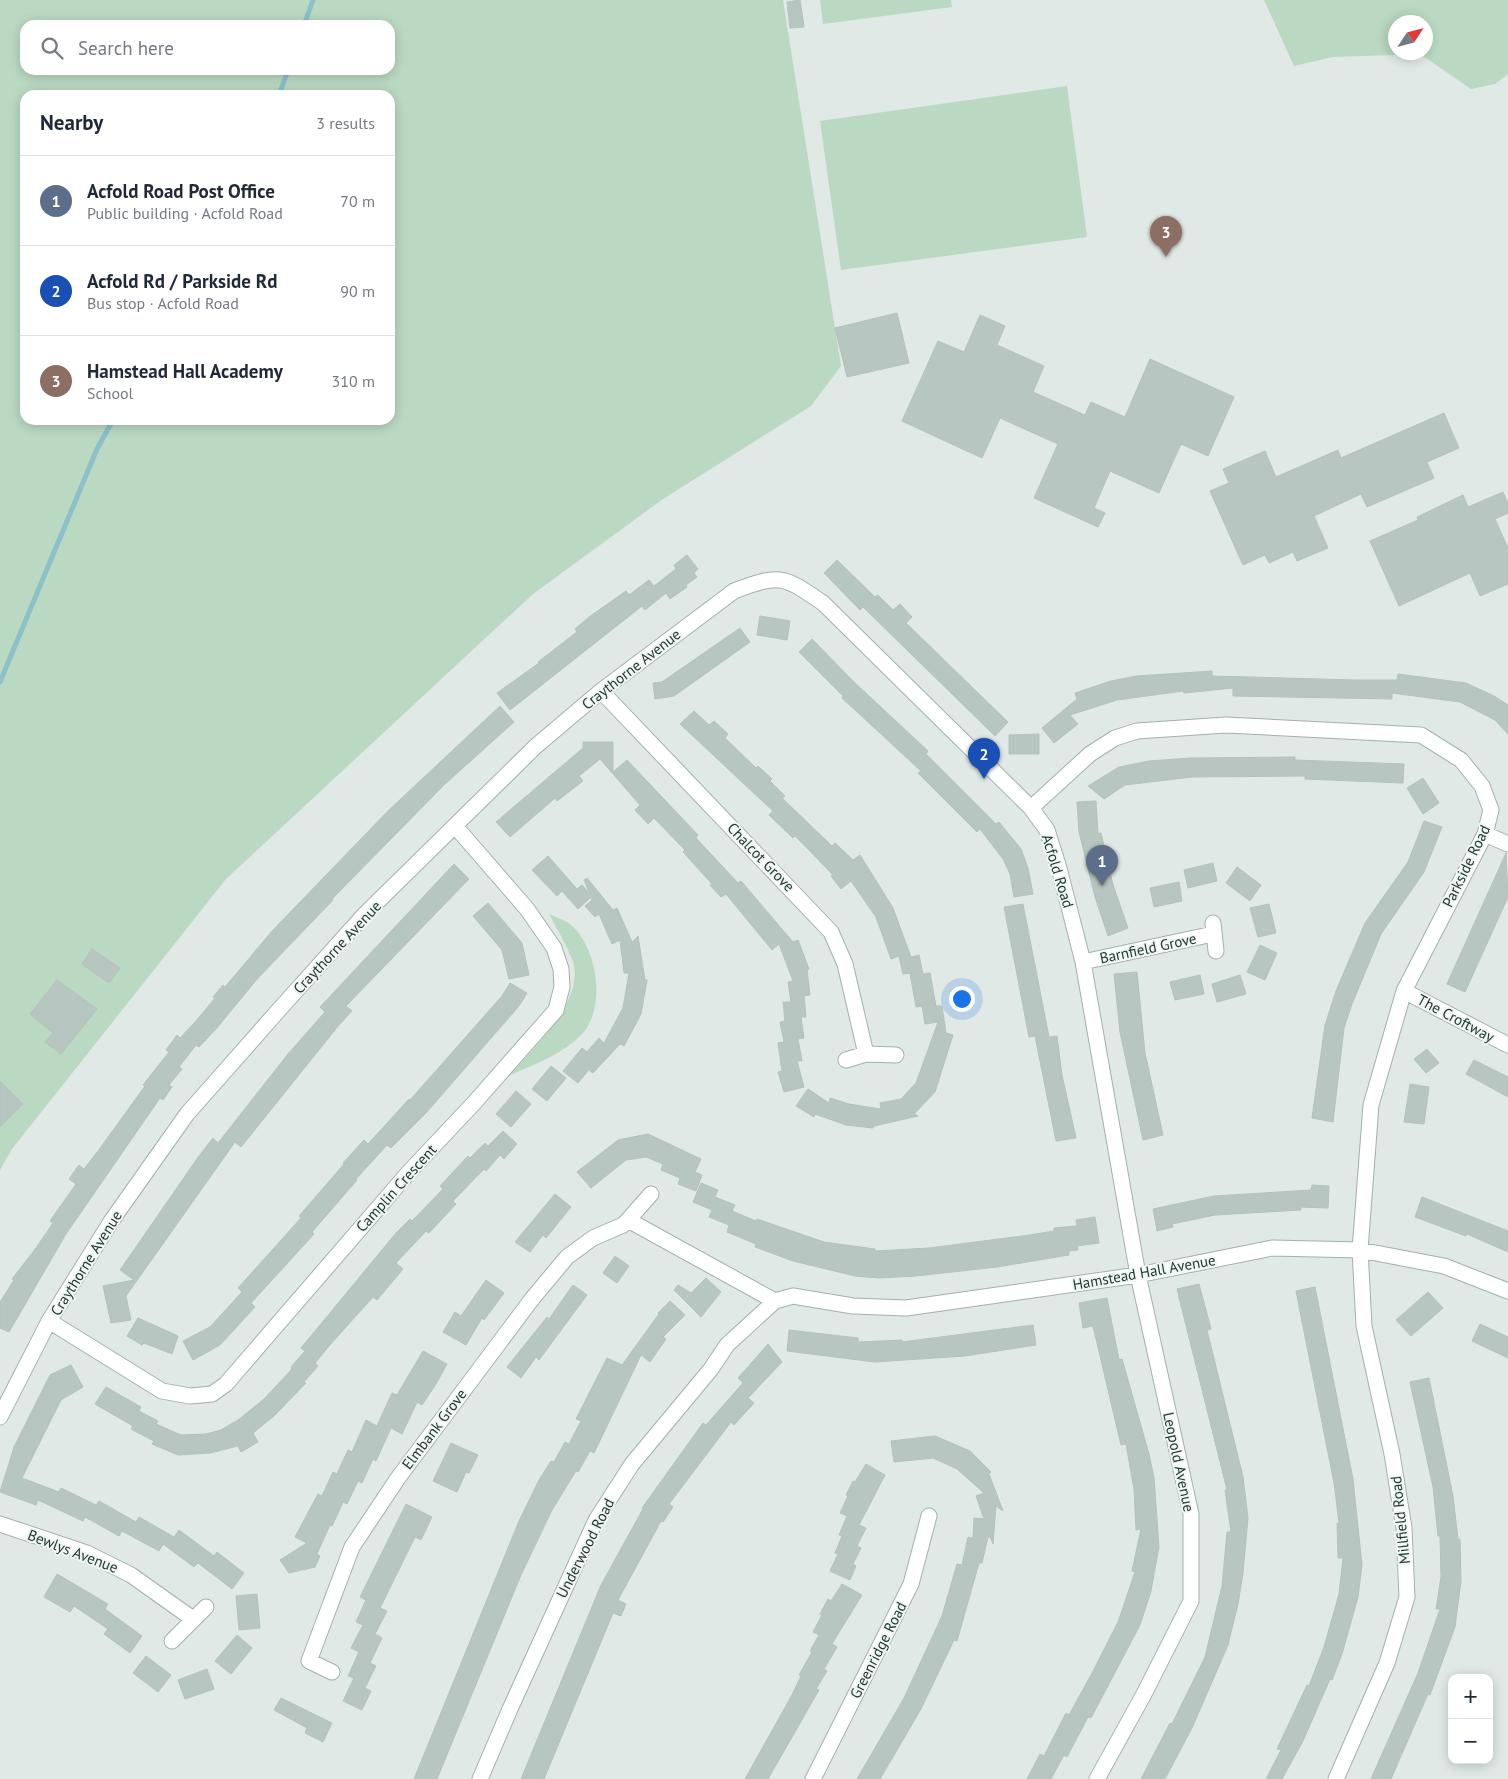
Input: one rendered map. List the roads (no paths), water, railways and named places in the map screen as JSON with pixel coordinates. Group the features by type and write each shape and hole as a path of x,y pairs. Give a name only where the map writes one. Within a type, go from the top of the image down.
{"street":[{"name":"Craythorne Avenue","path":"0,1417 49,1321 112,1220 187,1114 366,914 536,746 601,691 734,590 757,582 779,578"},
{"name":"Acfold Road","path":"779,578 795,584 823,603 1031,808 1047,830 1059,868 1083,962 1138,1274"},
{"name":"Chalcot Grove","path":"601,691 832,932 845,964 866,1054"},
{"name":"Parkside Road","path":"1031,808 1090,754 1115,738 1137,731 1226,724 1421,734 1461,760 1482,786 1490,810 1485,834 1404,990 1371,1105 1360,1250"},
{"name":"Camplin Crescent","path":"49,1321 162,1391 190,1396 212,1394 226,1384 409,1172 474,1103 556,1010 562,986 561,969 554,948 527,909 455,826"},
{"path":"1485,834 1508,844"},
{"name":"Barnfield Grove","path":"1083,962 1213,929 1216,951"},
{"name":"The Croftway","path":"1404,990 1508,1045"},
{"path":"846,1060 866,1054 896,1055"},
{"name":"Elmbank Grove","path":"332,1672 309,1661 352,1547 398,1478 532,1298 567,1257 593,1238 623,1225 651,1194"},
{"path":"628,1220 775,1301"},
{"name":"Hamstead Hall Avenue","path":"775,1301 793,1296 853,1306 906,1308 1138,1274 1272,1248 1360,1250 1444,1266 1508,1291"},
{"name":"Millfield Road","path":"1336,1779 1387,1663 1407,1597 1404,1528 1392,1454 1364,1326 1360,1250"},
{"name":"Leopold Avenue","path":"1097,1779 1144,1694 1191,1601 1191,1514 1138,1274"},
{"name":"Underwood Road","path":"480,1779 596,1520 632,1464 711,1369 727,1345 775,1301"},
{"name":"Greenridge Road","path":"813,1779 911,1584 929,1516"},
{"name":"Bewlys Avenue","path":"0,1524 87,1553 132,1575 193,1619"},
{"path":"172,1640 206,1607"}],"waterway":[{"path":"306,20 313,0"},
{"path":"281,90 286,75"},
{"path":"0,682 97,449 110,425"}],"place":[{"name":"Hamstead Hall Academy","path":"1166,257"},
{"name":"Acfold Rd / Parkside Rd","path":"984,779"},
{"name":"Acfold Road Post Office","path":"1102,886"}]}
